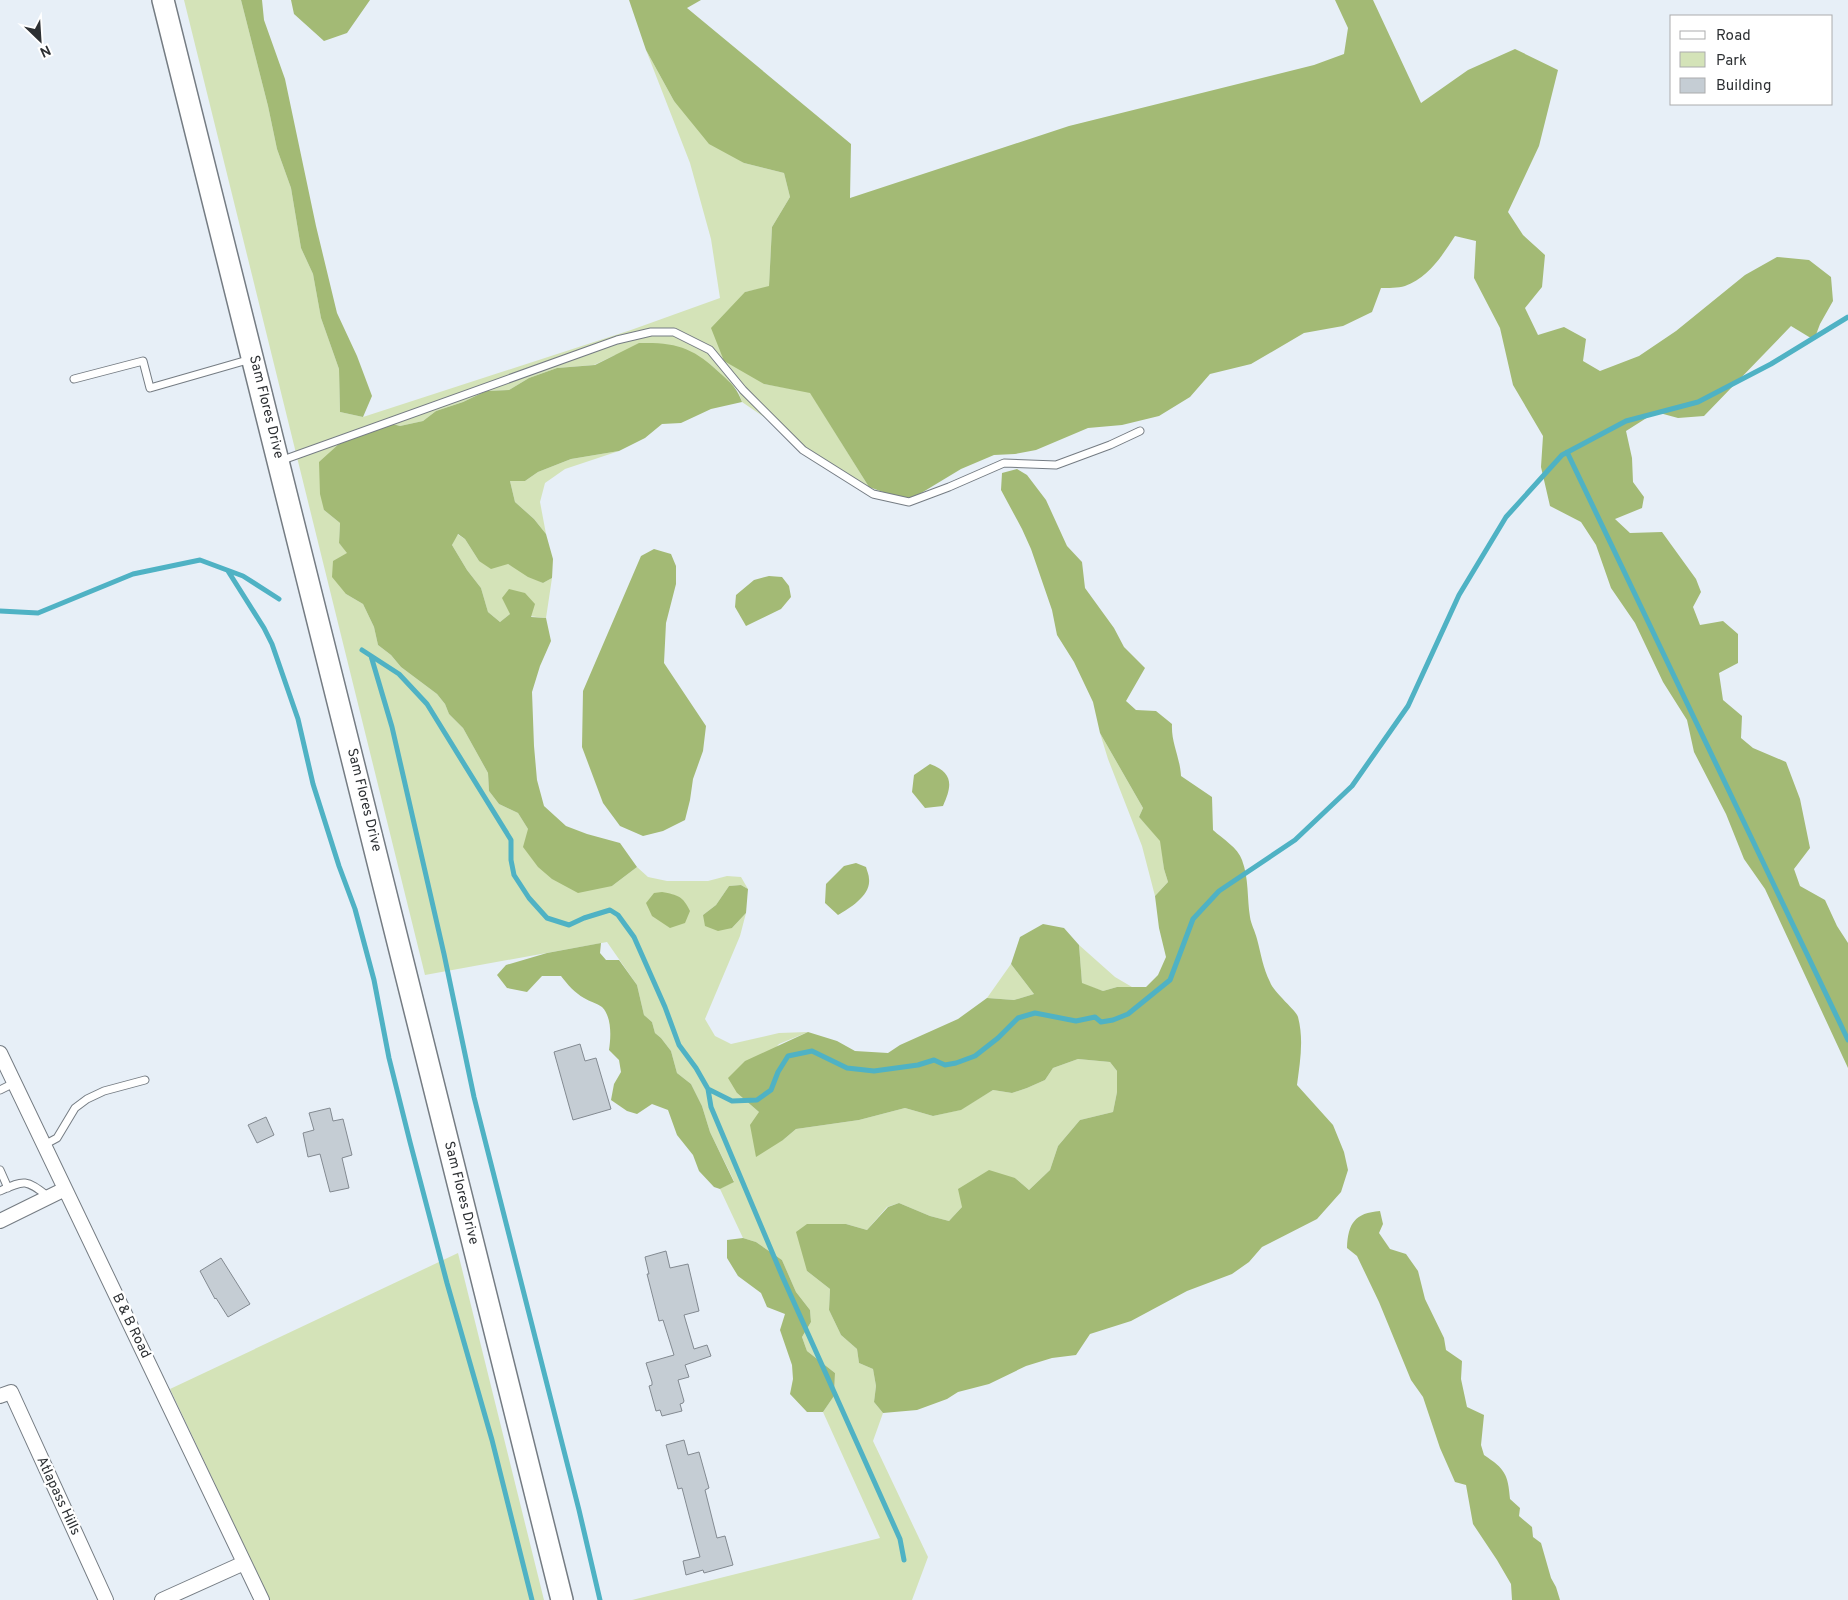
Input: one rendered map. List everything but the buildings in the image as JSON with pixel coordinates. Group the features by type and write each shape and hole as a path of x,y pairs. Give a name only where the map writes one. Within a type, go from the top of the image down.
{"main road":[{"name":"Sam Flores Drive","path":"164,0 562,1600"}],"street":[{"name":"B & B Road","path":"0,1052 262,1600"},
{"path":"0,1221 65,1189"},
{"name":"Atlapass Hills","path":"5,1394 106,1600"},
{"path":"162,1600 244,1563"}],"lane":[{"path":"279,461 617,340 651,332 674,332 710,350 743,390 803,450 874,494 909,502 950,487 1004,463 1056,465 1140,431"},
{"path":"74,379 143,361 150,388 254,358"},
{"path":"44,1145 58,1138 75,1108 87,1099 104,1091 144,1080"},
{"path":"0,1090 14,1082"},
{"path":"0,1170 8,1188"},
{"path":"0,1191 25,1182 49,1197"}],"green space":[{"path":"184,0 241,0 277,149 291,188 301,248 313,274 321,318 339,369 340,412 363,417 631,330 720,298 711,239 690,163 646,50 674,101 744,163 784,173 790,197 772,227 769,287 745,292 764,384 810,392 869,487 852,485 828,469 776,425 742,402 738,390 711,365 615,355 594,365 557,368 529,378 509,390 486,391 463,402 436,411 423,421 400,426 389,423 324,510 340,523 339,543 348,553 346,594 363,604 374,627 378,645 391,655 401,667 437,694 445,704 449,714 463,728 488,773 489,791 499,804 518,813 528,829 612,886 637,867 648,877 667,881 708,881 727,876 741,877 748,889 741,885 729,886 716,905 703,915 732,928 746,913 740,936 705,1019 715,1036 731,1044 779,1033 808,1032 779,1044 737,1093 759,1112 783,1140 796,1129 859,1120 905,1108 933,1116 960,1110 993,1090 1012,1093 1027,1088 1045,1080 1053,1068 1078,1059 1110,1062 1117,1071 1117,1092 1113,1112 1080,1120 1058,1146 1050,1170 1029,1190 1015,1178 962,1207 949,1221 930,1216 899,1203 887,1207 867,1230 846,1224 807,1271 830,1289 829,1310 841,1335 857,1349 859,1363 873,1369 876,1386 874,1402 883,1413 873,1441 928,1557 912,1600 632,1600 880,1538 823,1412 834,1396 835,1373 807,1351 802,1337 811,1322 810,1310 796,1292 782,1260 756,1242 743,1238 720,1189 734,1181 710,1132 702,1106 691,1084 677,1073 671,1051 655,1033 652,1022 644,1015 637,985 607,942 425,975"},
{"path":"241,0 262,0 264,20 285,79 316,226 337,313 357,356 372,396 363,417 340,412 339,369 321,318 313,274 301,248 291,188 277,149"},
{"path":"291,0 370,0 347,33 324,41 294,14"},
{"path":"629,0 701,0 687,8 851,144 850,198 1069,126 1314,65 1344,54 1348,28 1335,0 1373,0 1421,103 1468,70 1515,49 1558,70 1539,146 1508,212 1523,235 1545,255 1542,287 1525,308 1538,335 1564,327 1586,339 1583,361 1600,371 1639,356 1676,331 1745,275 1777,257 1809,260 1831,277 1833,301 1820,324 1814,340 1791,326 1704,416 1678,418 1656,412 1626,431 1632,458 1633,482 1644,497 1642,508 1615,519 1630,533 1662,532 1696,579 1701,592 1693,607 1700,625 1723,621 1738,634 1738,663 1719,673 1723,700 1742,716 1741,738 1753,748 1786,762 1800,799 1810,848 1794,869 1800,886 1825,900 1837,926 1848,943 1848,1068 1765,889 1744,859 1726,814 1694,752 1687,720 1663,682 1635,623 1611,588 1596,545 1581,522 1550,506 1541,467 1543,436 1513,385 1500,328 1474,278 1476,241 1455,236 1440,258 1421,278 1405,286 1381,288 1372,312 1343,326 1304,333 1251,364 1210,374 1190,397 1159,416 1122,425 1088,428 1036,450 994,455 961,469 908,501 869,487 810,393 764,384 724,361 711,328 745,292 769,286 772,227 790,197 784,173 744,163 709,144 674,101 646,50"},
{"path":"639,343 664,344 684,348 702,358 731,384 742,402 711,409 681,423 662,424 645,438 619,451 571,459 538,472 525,481 510,481 515,502 534,519 546,534 553,559 552,578 543,583 528,577 508,564 491,569 479,561 465,539 458,534 452,545 467,570 481,588 488,612 500,622 510,614 502,598 509,589 525,593 535,604 531,617 546,618 551,641 540,666 532,692 537,780 544,806 566,826 620,843 637,867 612,886 578,893 552,879 538,867 523,847 528,829 518,813 499,804 489,791 488,773 463,728 449,714 445,704 437,694 401,667 391,655 378,645 374,627 363,604 346,594 332,577 333,561 347,553 339,543 340,523 324,510 320,494 319,462 340,443 373,428 389,423 400,426 423,421 436,411 463,402 486,391 509,390 529,378 557,368 595,365"},
{"path":"619,451 565,469 545,483 540,502 546,534 534,519 515,502 510,481 525,481 538,472 571,459"},
{"path":"1017,469 1027,475 1046,500 1067,546 1082,562 1085,588 1114,628 1124,647 1145,668 1126,701 1136,710 1156,711 1172,724 1181,776 1212,797 1213,830 1234,848 1240,856 1246,874 1251,920 1266,971 1272,986 1298,1017 1301,1043 1297,1085 1333,1125 1344,1152 1348,1170 1341,1192 1317,1219 1262,1247 1249,1262 1232,1274 1187,1291 1131,1321 1090,1334 1076,1355 1052,1358 1026,1366 989,1384 958,1392 947,1399 917,1410 883,1413 874,1402 876,1386 873,1369 859,1363 857,1349 841,1335 829,1310 830,1289 807,1271 796,1232 807,1224 846,1224 867,1230 888,1207 899,1203 930,1216 949,1221 962,1207 958,1189 989,1170 1015,1178 1029,1190 1050,1170 1058,1146 1080,1120 1113,1112 1117,1092 1117,1071 1110,1062 1078,1059 1053,1068 1045,1080 1027,1088 1012,1093 993,1090 961,1110 933,1116 905,1108 859,1120 796,1129 783,1140 756,1157 750,1125 759,1112 737,1093 728,1078 745,1061 808,1032 837,1041 855,1051 888,1053 900,1045 958,1019 987,998 1014,1000 1034,994 1011,964 1020,937 1043,924 1064,928 1079,945 1082,983 1103,991 1117,987 1146,987 1158,975 1166,957 1159,928 1155,896 1168,882 1160,841 1139,817 1143,808 1100,733 1093,702 1074,662 1057,635 1052,610 1031,549 1001,490 1002,473"},
{"path":"457,534 465,539 479,561 508,564 543,583 552,578 546,618 510,614 500,622 488,612 481,588 467,570 452,545"},
{"path":"654,549 671,554 676,566 676,584 666,623 664,663 706,726 703,751 693,779 685,820 663,831 643,836 620,826 603,803 582,747 583,691 641,556"},
{"path":"769,576 782,577 789,586 791,597 781,609 746,626 735,607 736,595 754,580"},
{"path":"1100,733 1143,808 1139,817 1161,841 1164,869 1168,882 1155,896 1142,846 1108,759"},
{"path":"930,764 947,776 949,786 943,806 925,808 912,792 914,775"},
{"path":"856,863 866,867 869,885 859,900 838,915 825,903 826,884 844,866"},
{"path":"741,885 748,889 746,913 732,928 718,931 705,926 703,915 716,905 729,886"},
{"path":"662,892 676,895 685,902 690,911 685,923 670,928 652,916 646,903 654,893"},
{"path":"601,943 600,953 606,960 619,960 637,985 644,1015 652,1022 655,1033 671,1051 677,1073 691,1084 702,1106 710,1132 734,1182 720,1189 714,1187 699,1171 693,1155 677,1135 668,1110 652,1104 637,1114 627,1111 611,1100 614,1084 621,1072 619,1060 609,1050 609,1022 608,1016 602,1007 577,994 561,976 542,976 527,992 507,988 497,975 506,965 547,953"},
{"path":"1079,945 1115,977 1132,987 1117,987 1103,991 1082,984"},
{"path":"1011,964 1034,994 1014,1000 987,998"},
{"path":"1380,1211 1383,1224 1379,1233 1390,1249 1406,1254 1418,1271 1425,1299 1444,1338 1446,1350 1462,1361 1461,1379 1467,1407 1484,1415 1481,1445 1484,1455 1501,1468 1508,1484 1510,1499 1520,1508 1519,1516 1532,1527 1533,1537 1541,1543 1551,1578 1560,1600 1512,1600 1511,1584 1473,1524 1466,1485 1455,1482 1440,1448 1423,1397 1411,1380 1379,1302 1357,1256 1347,1248 1349,1232 1354,1221 1364,1214"},
{"path":"743,1238 756,1242 782,1260 796,1292 810,1310 811,1322 802,1337 807,1351 835,1373 834,1396 823,1412 807,1412 790,1394 793,1379 792,1365 780,1330 785,1314 767,1307 761,1293 738,1276 727,1258 727,1240"},
{"path":"458,1253 544,1600 270,1600 170,1389"}],"waterway":[{"path":"708,1089 732,1101 757,1100 771,1090 778,1072 788,1056 812,1051 847,1068 874,1071 918,1065 934,1060 945,1065 975,1056 998,1038 1018,1018 1035,1013 1076,1021 1095,1017 1101,1022 1128,1014 1170,980 1193,919 1219,891 1295,840 1352,786 1408,706 1459,595 1506,517 1562,455 1626,421 1698,402 1771,364 1848,317"},
{"path":"1567,452 1848,1040"},
{"path":"0,611 38,613 133,574 200,560 243,576 279,599"},
{"path":"228,571 272,644 298,719 313,784 355,909 374,980 389,1058 410,1142 447,1283 492,1440 532,1600"},
{"path":"362,650 399,674 427,704 511,840 511,860 514,875 529,898 547,918 569,925 610,910 618,915 634,937 665,1007 679,1045 696,1068 708,1089 711,1107 783,1278 900,1539 904,1560"},
{"path":"371,656 392,727 444,954 474,1097 600,1600"}]}
